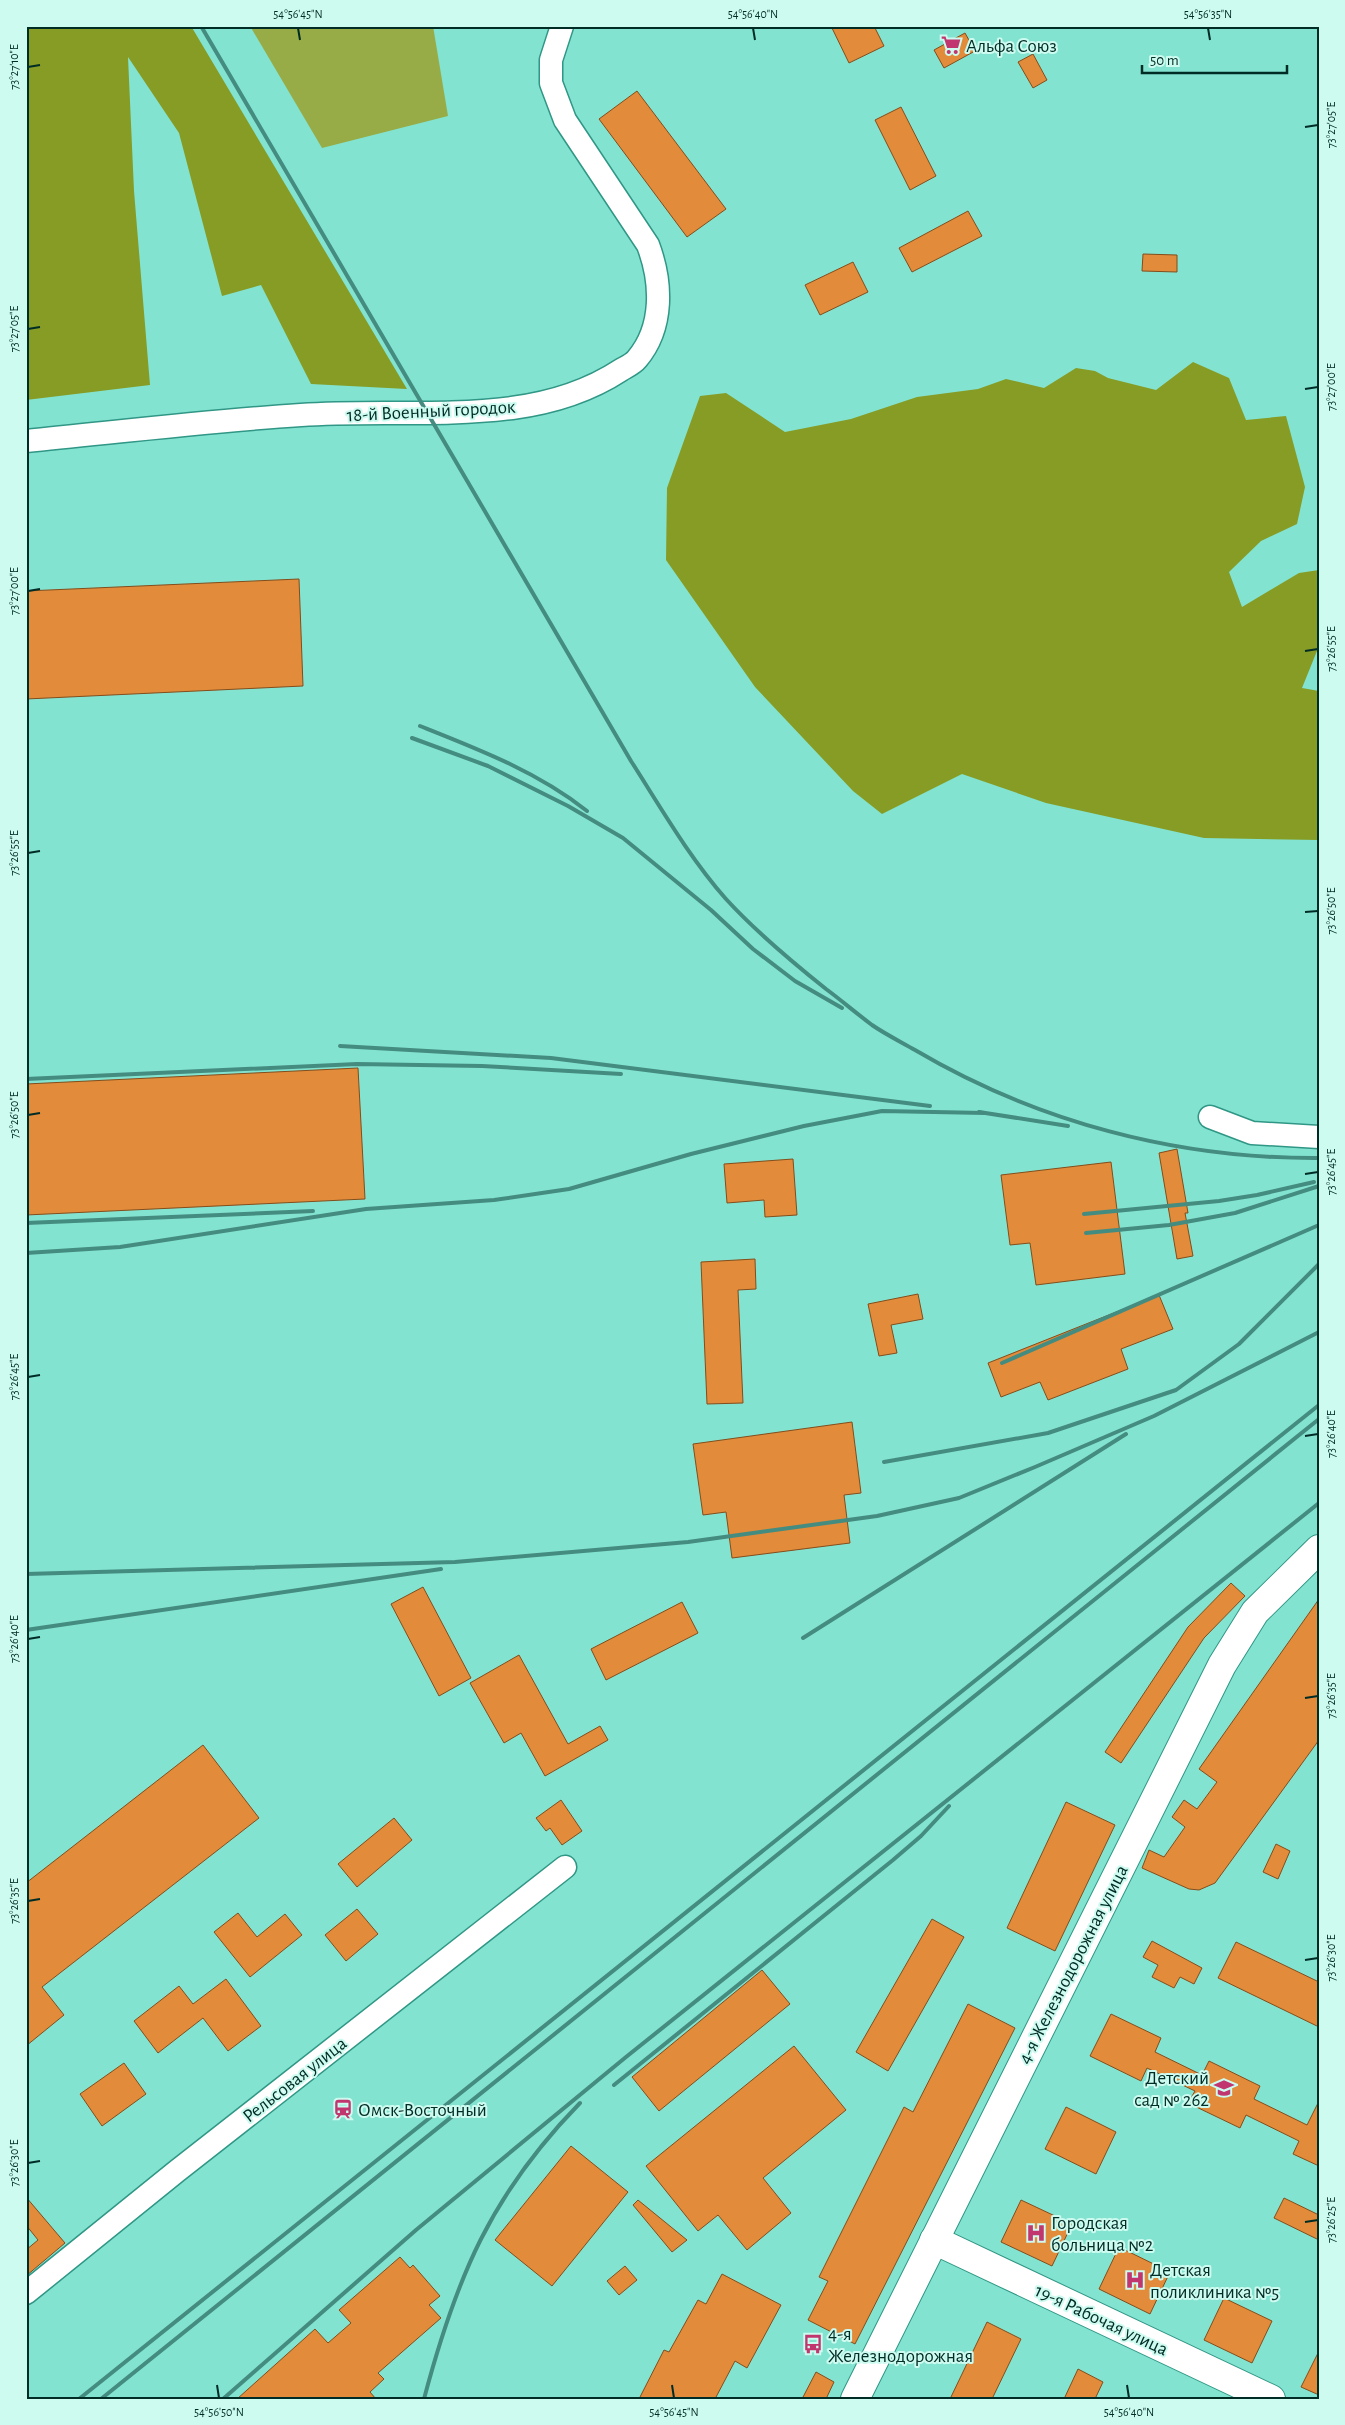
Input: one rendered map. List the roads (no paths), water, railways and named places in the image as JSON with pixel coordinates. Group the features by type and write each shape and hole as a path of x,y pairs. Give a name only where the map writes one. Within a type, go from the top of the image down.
{"main road":[{"name":"4-я Железнодорожная улица","path":"855,2399 1222,1665 1255,1612 1319,1549"},
{"name":"19-я Рабочая улица","path":"934,2240 1272,2399"}],"street":[{"name":"18-й Военный городок","path":"26,441 303,415 429,413 512,408 562,397 602,382 636,360 648,341 658,314 656,267 648,245 565,120 551,83 551,60 562,26"},
{"path":"1210,1117 1252,1133 1319,1137"},
{"name":"Рельсовая улица","path":"26,2293 177,2171 565,1867"}],"railway":[{"path":"201,26 631,761 688,849 737,911 787,957 872,1025 962,1075 1010,1097 1059,1116 1161,1143 1213,1152 1266,1157 1319,1158"},
{"path":"420,726 528,773 548,784 587,811"},
{"path":"412,738 488,766 568,806 623,838 711,910 753,949 795,981 842,1008"},
{"path":"340,1046 551,1058 930,1106"},
{"path":"26,1079 357,1064 482,1066 621,1074"},
{"path":"26,1253 120,1247 366,1209 494,1200 569,1189 691,1154 804,1126 882,1111 985,1113"},
{"path":"979,1112 1068,1126"},
{"path":"1084,1214 1219,1201 1257,1195 1314,1182"},
{"path":"1086,1233 1169,1225 1235,1213 1319,1186"},
{"path":"26,1223 313,1211"},
{"path":"1002,1363 1319,1225"},
{"path":"884,1462 1048,1433 1176,1390 1239,1344 1319,1264"},
{"path":"26,1574 455,1562 688,1542 877,1516 959,1498 1035,1467 1154,1416 1319,1332"},
{"path":"79,2399 1319,1405"},
{"path":"101,2399 1319,1419"},
{"path":"803,1638 1126,1434"},
{"path":"223,2399 416,2230 626,2057 1319,1503"},
{"path":"26,1630 441,1569"},
{"path":"614,2085 893,1860 921,1836 949,1806"},
{"path":"424,2399 449,2314 481,2240 500,2205 523,2171 549,2137 580,2103"}],"place":[{"name":"Альфа Союз","path":"951,45"},
{"name":"Детский сад № 262","path":"1224,2088"},
{"name":"Омск-Восточный","path":"343,2109"},
{"name":"Городская больница №2","path":"1036,2233"},
{"name":"Детская поликлиника №5","path":"1135,2280"},
{"name":"4-я Железнодорожная","path":"813,2344"}]}
